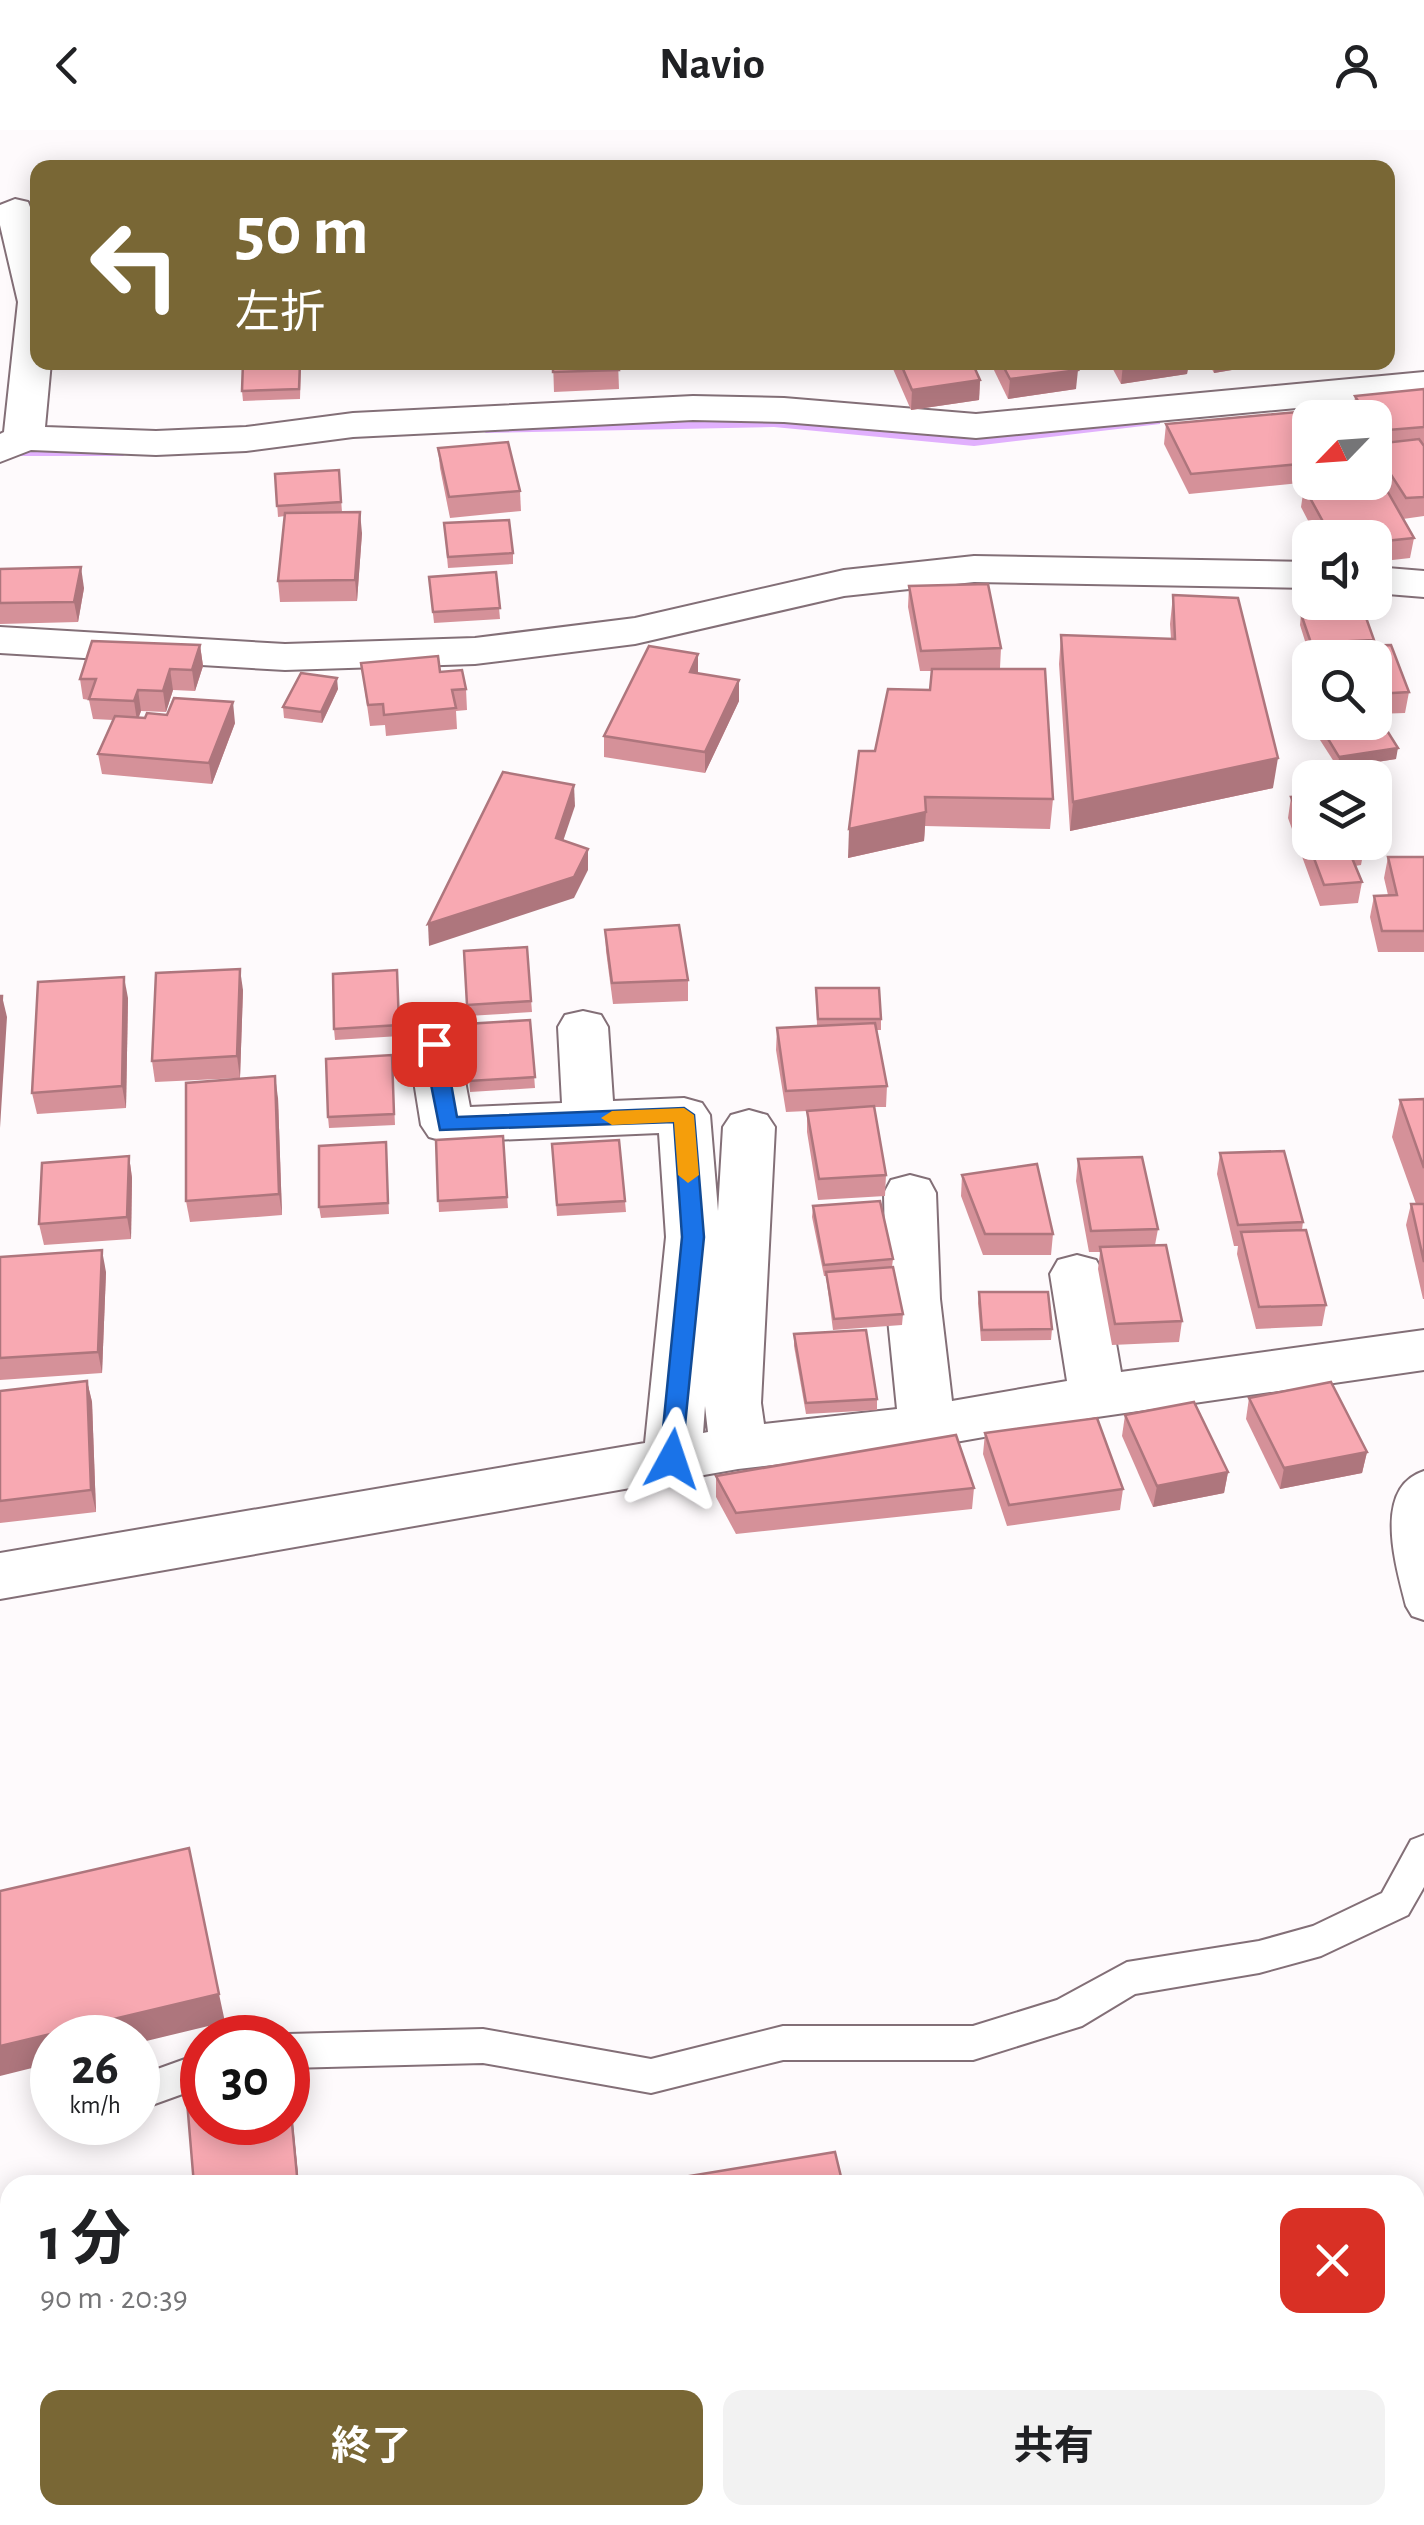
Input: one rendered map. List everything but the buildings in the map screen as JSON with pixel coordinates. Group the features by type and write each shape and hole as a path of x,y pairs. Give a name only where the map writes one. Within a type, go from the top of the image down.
{"street":[{"path":"15,210 30,273"},
{"path":"30,342 12,444 246,439 353,425 693,408 784,410 976,426 1424,384"},
{"path":"0,640 285,657 475,651 635,631 844,584 974,569 1292,575"},
{"path":"1392,581 1424,584"},
{"path":"583,1027 589,1119"},
{"path":"434,1044 447,1125 684,1115 693,1237 672,1459"},
{"path":"738,1448 733,1403 749,1127"},
{"path":"910,1193 913,1298 927,1426"},
{"path":"1077,1274 1098,1396"},
{"path":"0,1576 738,1448 927,1426 1098,1396 1424,1350"}],"lane":[{"path":"1424,1484 1414,1496 1406,1531 1424,1606"},
{"path":"310,2050 483,2046 651,2076 783,2043 973,2043 1068,2014 1127,1979 1259,1957 1321,1940 1395,1904 1424,1851"}],"waterway":[{"path":"486,429 774,423 974,442 1155,421"},
{"path":"0,452 123,452"}],"slow traffic":[{"path":"612,1118 684,1115 688,1175"}],"route":[{"path":"434,1044 447,1125 684,1115 693,1237 672,1459"}]}
